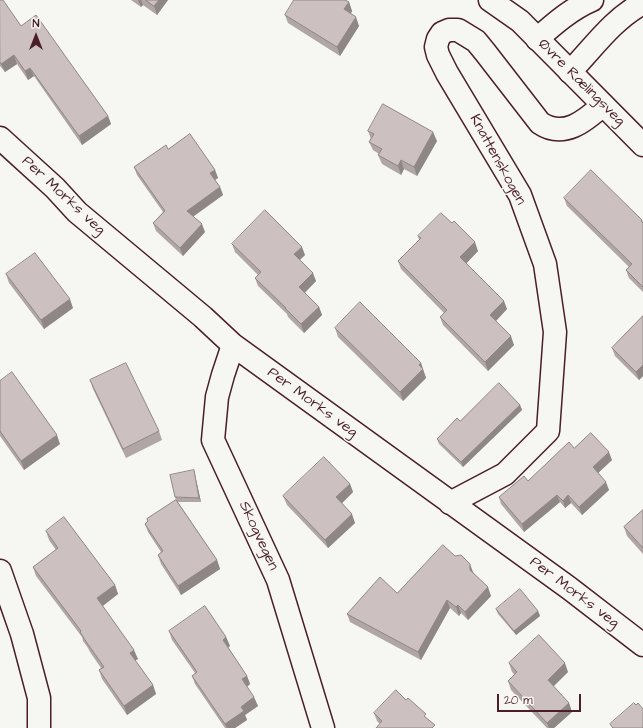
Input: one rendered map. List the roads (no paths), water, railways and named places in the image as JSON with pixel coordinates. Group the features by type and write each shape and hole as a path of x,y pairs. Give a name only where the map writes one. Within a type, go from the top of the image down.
{"street":[{"name":"Øvre Rælingsveg","path":"490,0 520,21 643,145"},
{"name":"Øvre Rælingsveg","path":"509,0 520,21"},
{"path":"537,39 557,22 592,0"},
{"path":"570,72 619,18 643,3"},
{"name":"Knattenskogen","path":"450,503 505,474 548,431 554,332 545,264 520,195 447,73 438,55 436,47 438,39 442,33 449,30 458,30 476,41 540,123 546,127 555,130 573,126 592,115 603,105"},
{"name":"Per Morks veg","path":"0,138 55,188 77,212 233,345 569,588 643,645"},
{"name":"Skogvegen","path":"233,345 217,397 213,440 278,580 323,728"},
{"path":"0,571 22,634 39,698 39,728"}]}
